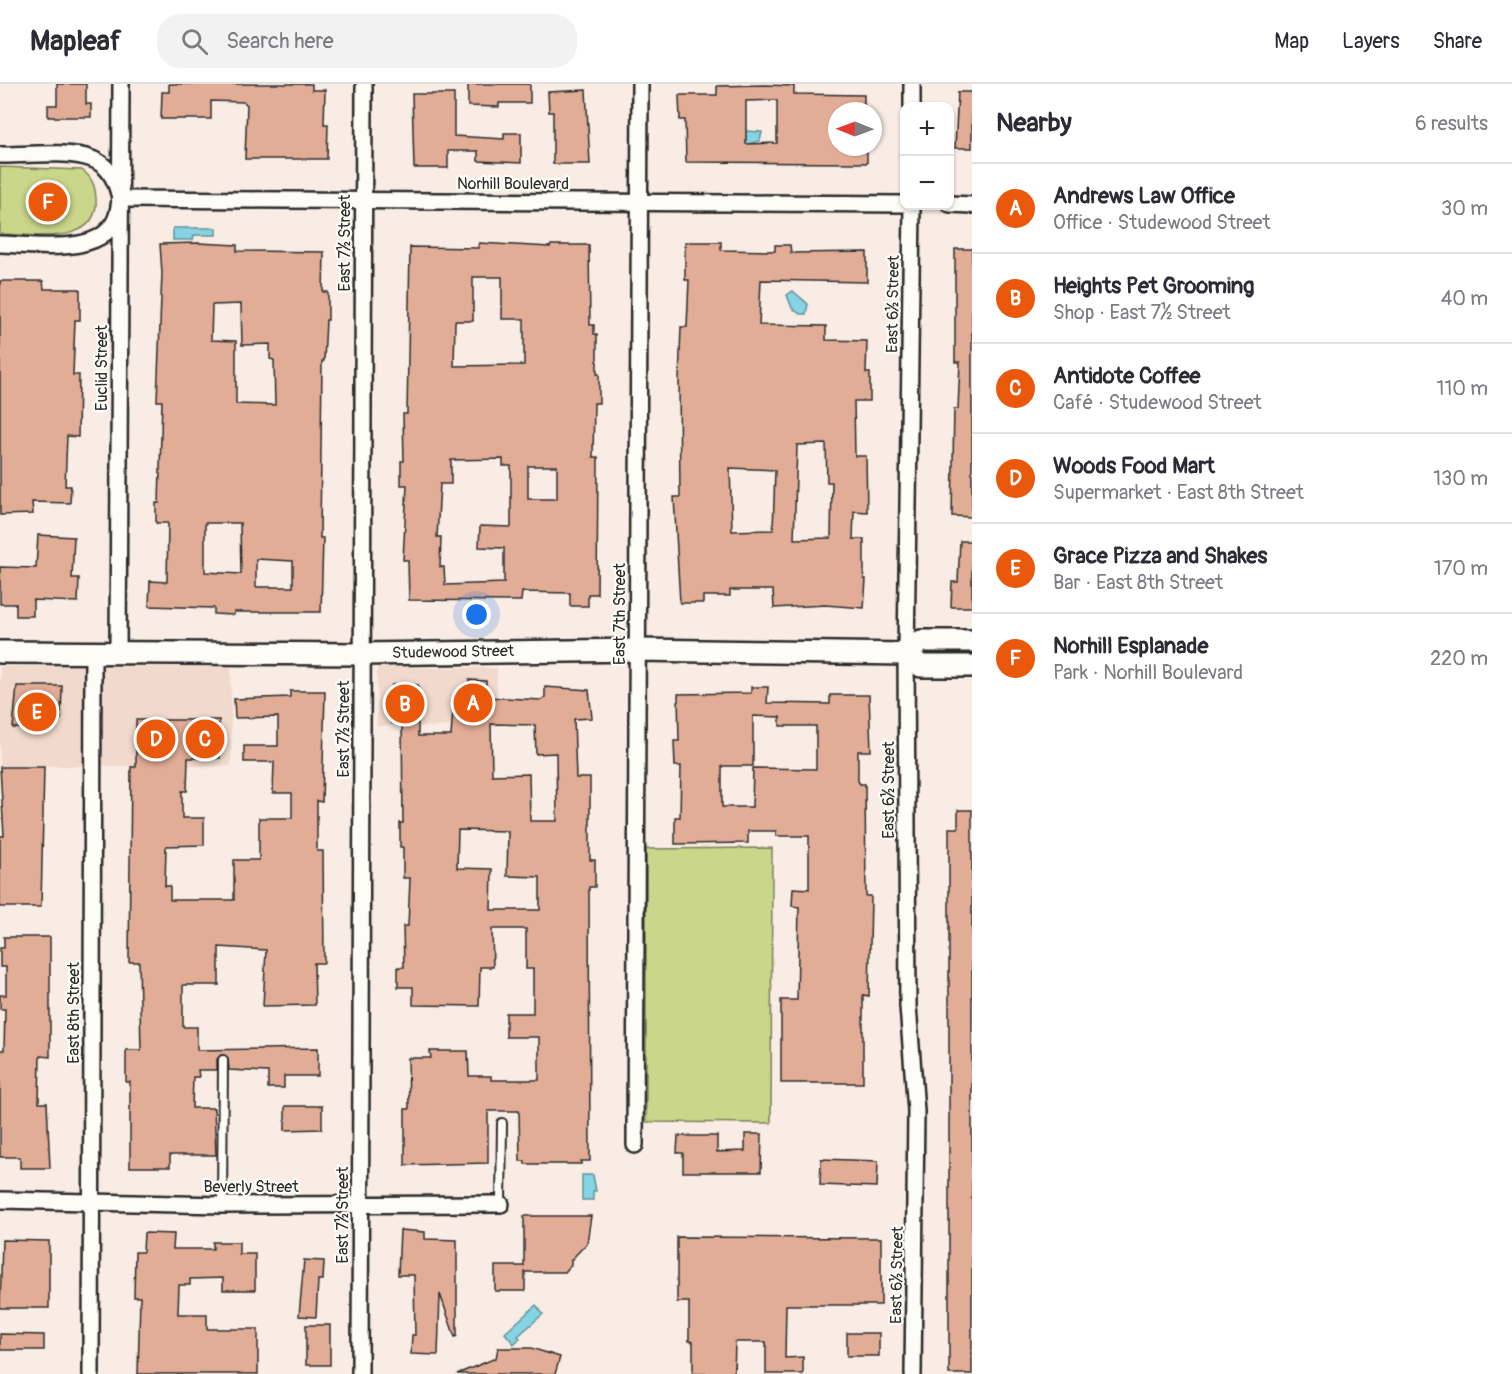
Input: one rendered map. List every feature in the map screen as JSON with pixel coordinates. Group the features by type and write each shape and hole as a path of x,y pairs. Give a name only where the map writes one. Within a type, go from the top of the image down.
{"main road":[{"name":"Studewood Street","path":"906,654 921,641 972,641"},
{"name":"Studewood Street","path":"0,652 362,654 637,650 906,654 921,666 972,666"}],"street":[{"name":"Euclid Street","path":"118,652 122,84"},
{"name":"East 7½ Street","path":"360,1374 364,84"},
{"name":"East 7th Street","path":"635,1145 640,84"},
{"path":"912,84 912,102"},
{"path":"0,155 92,158 105,166 115,179 120,199 116,220 103,236 88,243 0,244"},
{"name":"Norhill Boulevard","path":"120,199 900,204"},
{"path":"954,204 972,205"},
{"name":"East 6½ Street","path":"912,210 906,654 908,1006 916,1111 914,1374"},
{"name":"East 8th Street","path":"91,1374 93,652"},
{"name":"Beverly Street","path":"0,1200 222,1205 501,1204"}],"lane":[{"path":"222,1205 223,1060"},
{"path":"501,1204 502,1123"}],"shaded area":[{"path":"0,666 231,667 231,766 0,766"},
{"path":"377,667 497,668 496,727 377,726"}],"green space":[{"path":"0,167 82,170 94,186 96,198 94,214 87,225 61,235 0,234"},
{"path":"772,848 771,1123 646,1122 646,849"}],"water":[{"path":"745,131 762,132 760,141 751,143 751,153 741,153"},
{"path":"173,228 216,228 216,235 194,235 193,240 173,240"},
{"path":"793,291 808,304 806,314 800,314 792,308 787,295"},
{"path":"582,1175 593,1175 596,1191 593,1191 593,1200 582,1200"},
{"path":"536,1305 543,1314 518,1336 520,1338 514,1344 505,1333"}],"building":[{"path":"57,84 86,84 86,104 91,104 91,117 48,117 48,105 57,105"},
{"path":"169,84 312,84 312,90 325,90 324,124 328,124 327,159 245,159 247,105 244,102 211,101 211,119 161,119 162,92 169,92"},
{"path":"468,84 530,84 530,103 499,103 499,107 468,106"},
{"path":"765,85 794,86 794,94 864,95 864,102 828,102 828,156 867,156 867,163 686,162 685,120 680,120 679,95 717,95 717,86","holes":["746,101 777,101 777,143 746,144"]},
{"path":"586,90 590,164 553,164 553,112 549,112 548,92"},
{"path":"958,92 972,92 972,148 955,148"},
{"path":"412,94 454,94 454,136 504,139 504,133 521,133 521,163 478,161 478,151 448,151 448,168 414,168"},
{"path":"685,242 721,242 721,250 775,251 775,245 790,245 791,253 867,252 867,282 761,280 759,325 826,326 826,340 867,341 866,373 870,373 870,401 854,401 855,456 866,456 867,512 854,511 853,539 864,539 864,579 866,579 864,608 825,605 774,608 773,590 730,590 730,596 703,596 703,603 680,603 674,497 680,497 681,327 687,327 689,280 685,280","holes":["826,444 827,482 832,482 831,538 794,539 797,445","730,468 775,470 773,530 732,531"]},
{"path":"479,243 550,247 551,245 589,245 590,325 594,325 594,334 597,334 599,403 594,403 593,457 598,457 597,594 588,594 588,606 570,606 570,593 522,592 521,601 409,600 408,560 403,560 407,485 401,485 401,461 404,461 403,414 407,414 410,247 479,248","holes":["473,277 502,277 502,319 524,319 524,365 454,366 455,321 473,321","503,459 503,466 511,466 511,527 480,526 479,547 504,548 504,583 445,585 444,567 440,567 441,537 437,537 440,484 451,484 451,460","528,466 557,466 557,499 528,499"]},
{"path":"160,244 237,245 237,251 324,252 323,292 328,292 328,320 326,320 324,361 322,361 321,612 234,612 234,615 214,614 214,608 149,606 150,581 167,582 168,523 156,523 156,503 159,503 162,401 157,401 162,273","holes":["241,304 242,345 270,344 270,359 274,360 275,405 236,404 236,341 211,340 212,305","205,523 240,523 241,574 205,572","256,559 293,561 293,587 256,587"]},
{"path":"955,249 972,249 972,517 952,516 954,409 958,409 960,362 955,362"},
{"path":"0,281 43,281 44,289 80,289 80,320 75,320 73,375 79,375 78,437 67,436 65,486 71,486 70,503 32,502 33,514 0,515"},
{"path":"38,535 74,537 72,578 79,578 78,602 33,600 33,616 16,616 16,604 0,604 0,567 36,568"},
{"path":"960,541 972,541 972,607 951,607 952,582 958,582"},
{"path":"469,680 486,681 486,697 541,700 545,697 545,687 589,690 592,718 574,719 576,778 590,778 590,860 595,860 595,887 589,887 590,1161 581,1161 581,1164 525,1164 525,1161 520,1161 519,1111 488,1111 488,1163 405,1165 405,1109 409,1109 408,1058 431,1058 430,1051 468,1051 469,1076 491,1076 491,1080 539,1080 539,1037 506,1037 506,1013 533,1013 533,969 526,969 526,929 492,929 493,967 480,967 479,1006 413,1005 413,987 398,987 398,967 404,967 403,926 408,926 410,878 403,878 403,847 400,847 400,823 403,823 402,723 392,723 392,685 418,685 418,736 451,736 454,697 468,697","holes":["491,724 535,725 536,754 556,753 557,821 530,821 529,774 492,775","458,830 508,831 507,876 540,877 540,910 491,910 492,869 457,868"]},
{"path":"17,686 62,686 61,719 35,719 35,728 13,728"},
{"path":"751,687 768,687 767,703 830,704 830,695 869,695 871,751 858,751 858,781 860,784 865,784 866,896 871,896 869,996 863,995 863,1083 781,1083 781,1000 797,1000 799,907 792,906 793,888 809,889 809,836 776,836 776,831 748,831 748,843 675,844 675,817 680,817 681,766 675,766 674,741 679,741 678,694 751,693","holes":["753,716 780,717 780,726 816,726 816,769 753,768 752,807 722,807 722,766 753,766"]},
{"path":"290,691 325,691 322,802 317,801 317,851 323,851 324,963 314,963 315,1005 263,1006 266,950 219,947 219,985 183,985 183,1027 197,1027 197,1050 318,1048 318,1076 284,1076 284,1088 268,1088 268,1072 229,1070 228,1058 221,1055 217,1059 217,1070 198,1070 199,1077 193,1077 192,1108 214,1108 216,1155 170,1155 170,1167 130,1167 130,1082 126,1082 126,1050 141,1050 139,962 129,962 131,767 136,767 136,720 219,720 220,758 188,758 187,791 182,791 182,818 204,818 204,845 166,846 165,886 170,886 170,900 234,900 234,860 259,860 259,818 292,818 292,793 273,793 274,762 244,762 244,746 278,746 278,717 235,718 234,699 290,697"},
{"path":"0,767 44,767 41,907 0,907 0,836 4,836"},
{"path":"958,810 972,810 972,1374 949,1374 949,828 958,828"},
{"path":"4,937 50,937 50,1057 40,1056 39,1103 47,1103 50,1168 20,1168 20,1157 0,1157 0,1050 4,1050 5,1009 0,1009 0,995 6,995 6,967 0,967 0,948 4,948"},
{"path":"285,1106 322,1106 322,1129 285,1130"},
{"path":"745,1134 762,1134 761,1172 683,1172 683,1153 677,1153 678,1136 717,1136 717,1152 745,1151"},
{"path":"821,1159 878,1161 877,1187 820,1185"},
{"path":"524,1216 591,1216 587,1243 571,1260 571,1265 565,1272 525,1272 525,1291 495,1291 495,1266 524,1266"},
{"path":"400,1230 425,1232 425,1239 457,1240 457,1336 455,1337 440,1294 438,1355 411,1354 412,1335 415,1335 414,1275 398,1275"},
{"path":"144,1233 174,1234 173,1249 213,1249 213,1242 239,1242 239,1254 255,1254 255,1290 223,1290 223,1278 190,1279 190,1285 179,1285 178,1314 207,1314 207,1329 258,1329 258,1374 138,1374 140,1297 134,1297 135,1252 143,1252"},
{"path":"677,1237 881,1238 881,1305 786,1305 785,1358 803,1357 803,1374 766,1374 766,1342 735,1342 734,1374 693,1374 693,1342 689,1341 689,1302 677,1302"},
{"path":"2,1240 49,1241 49,1308 0,1308"},
{"path":"304,1260 324,1261 323,1280 318,1280 316,1317 299,1316"},
{"path":"306,1325 330,1325 330,1365 306,1365"},
{"path":"847,1333 879,1333 879,1356 847,1356"},
{"path":"0,1334 44,1335 44,1350 0,1350"},
{"path":"498,1348 531,1348 560,1357 555,1374 457,1374 496,1358"}],"place":[{"name":"Norhill Esplanade","path":"48,202"},
{"name":"Andrews Law Office","path":"473,703"},
{"name":"Heights Pet Grooming","path":"405,704"},
{"name":"Grace Pizza and Shakes","path":"37,712"},
{"name":"Woods Food Mart","path":"156,739"},
{"name":"Antidote Coffee","path":"205,739"}]}
